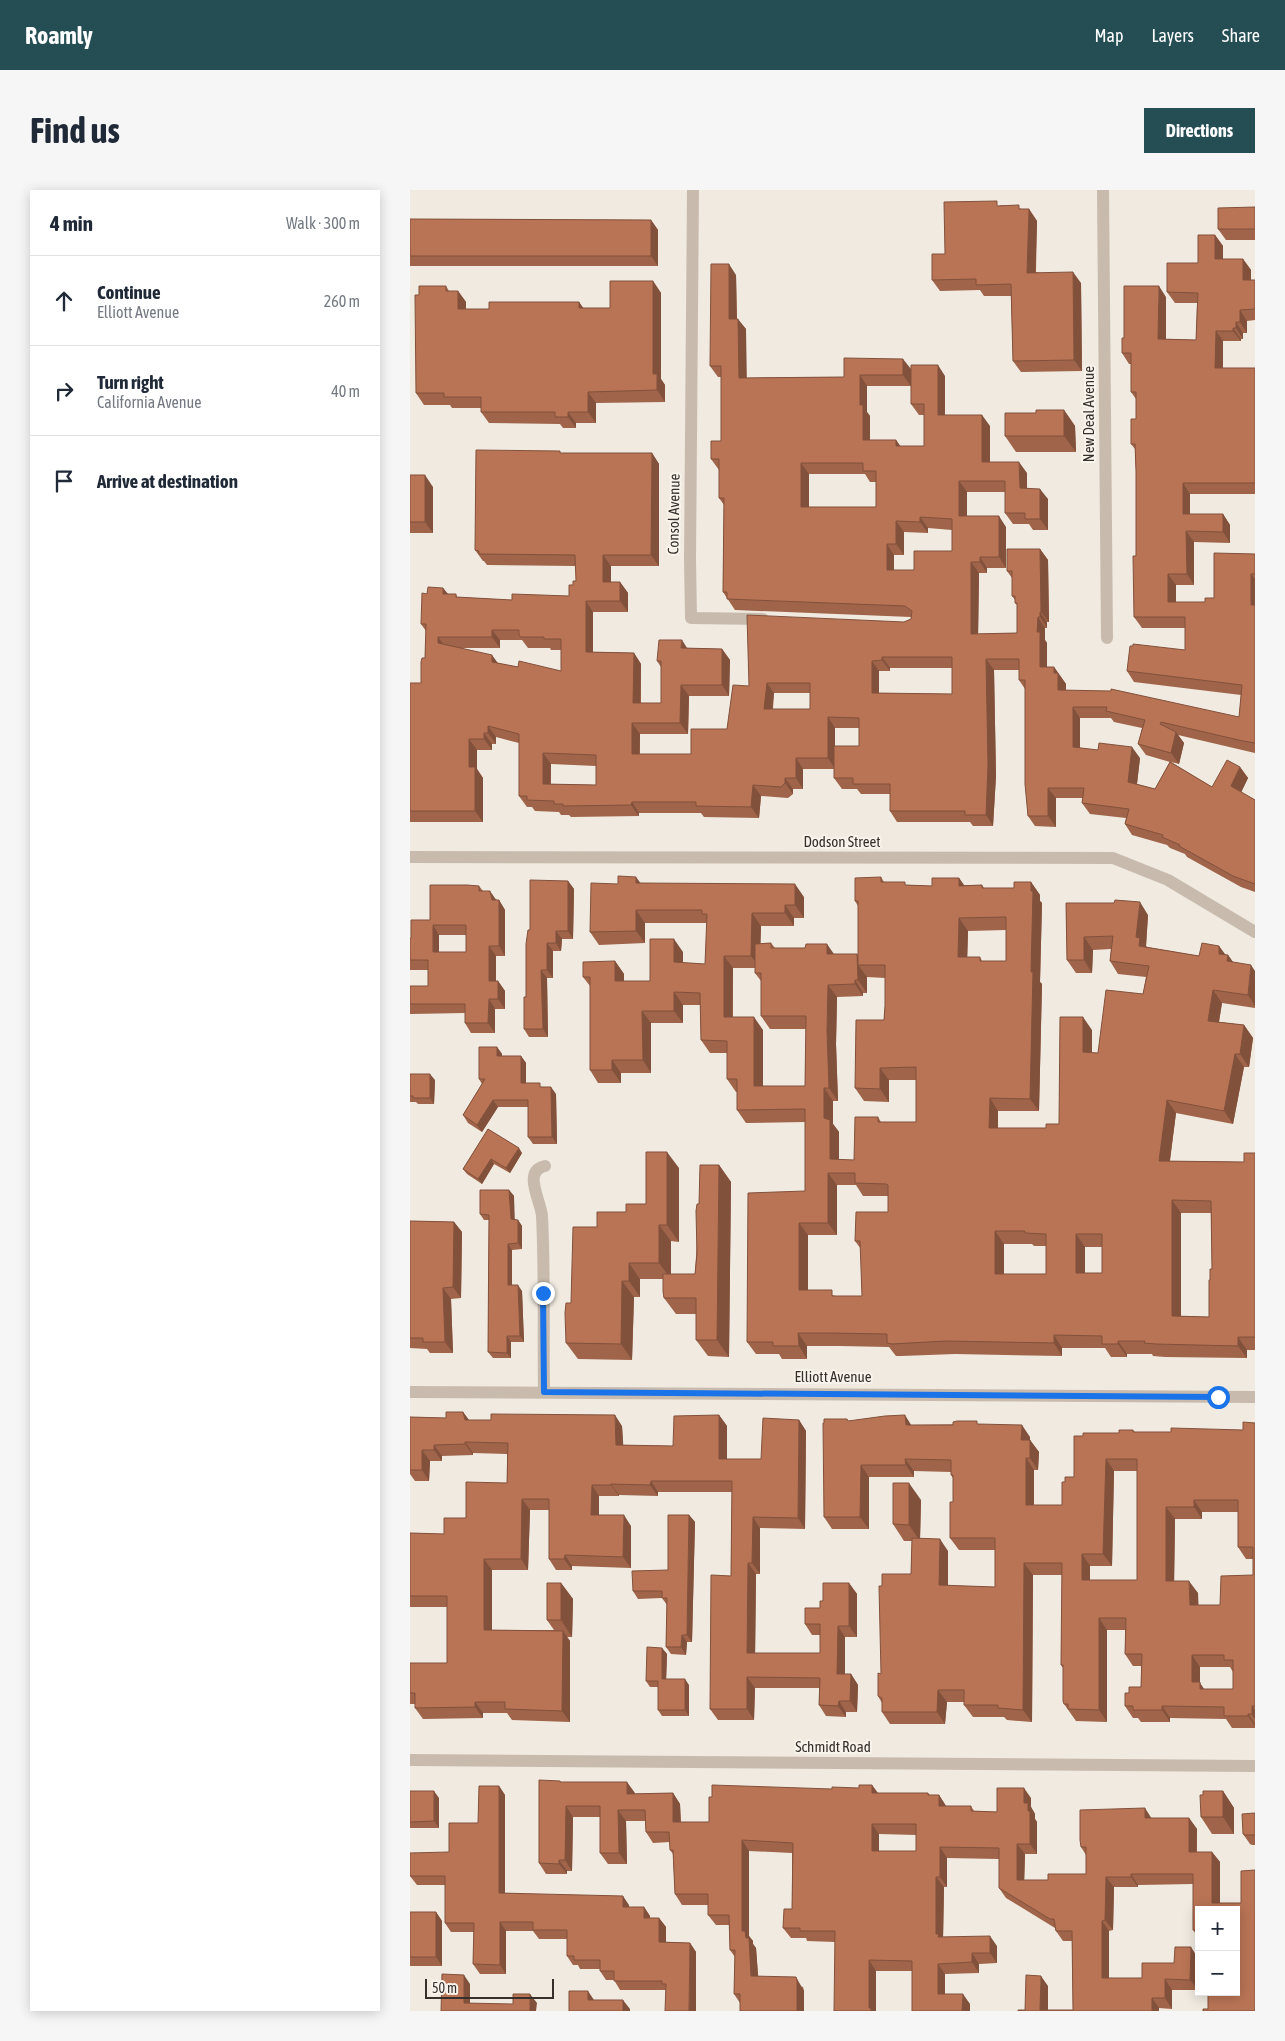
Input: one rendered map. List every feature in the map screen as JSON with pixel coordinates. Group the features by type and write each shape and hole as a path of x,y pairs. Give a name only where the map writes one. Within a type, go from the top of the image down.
{"street":[{"name":"Consol Avenue","path":"693,190 691,618 779,619"},
{"name":"New Deal Avenue","path":"1103,190 1107,638"},
{"name":"Dodson Street","path":"410,857 1113,858 1168,880 1255,932"},
{"path":"544,1392 542,1214 533,1185 535,1174 540,1167 545,1166"},
{"name":"Elliott Avenue","path":"410,1392 1255,1397"},
{"name":"Schmidt Road","path":"410,1760 1255,1766"}],"building":[{"path":"997,201 997,206 1019,205 1019,209 1029,209 1027,273 1073,272 1074,360 1013,361 1011,284 976,285 976,279 932,280 932,254 945,254 944,202"},
{"path":"1255,207 1255,229 1218,229 1218,208"},
{"path":"410,219 651,220 651,256 410,256"},
{"path":"1198,235 1215,235 1215,259 1243,259 1243,280 1255,280 1255,309 1240,310 1240,322 1236,322 1236,328 1233,328 1233,331 1216,331 1215,368 1255,368 1255,483 1183,483 1183,514 1223,514 1223,532 1186,531 1187,574 1168,574 1168,602 1205,602 1205,598 1214,598 1214,553 1255,554 1255,574 1251,574 1251,605 1255,605 1255,743 1161,722 1160,724 1176,732 1171,753 1138,744 1145,720 1106,711 1107,707 1073,707 1073,747 1098,750 1099,743 1132,747 1128,782 1155,789 1170,762 1212,787 1227,760 1240,767 1231,786 1255,800 1255,884 1233,876 1180,845 1162,837 1163,835 1125,824 1129,809 1082,803 1084,788 1048,788 1048,816 1028,816 1025,784 1025,680 1019,680 1019,659 986,659 988,765 986,815 965,815 965,811 890,811 890,784 853,784 853,778 834,778 834,746 859,746 859,718 828,717 828,758 796,758 796,778 785,778 785,783 781,787 753,785 751,807 696,806 696,802 632,802 631,805 563,806 563,804 554,804 554,801 527,800 527,796 519,796 519,734 488,726 488,733 484,733 484,739 469,739 469,767 475,767 475,811 410,811 410,683 421,683 421,662 422,658 425,658 426,624 421,624 422,593 427,594 428,587 443,588 443,594 456,594 456,597 512,600 512,594 569,596 569,585 573,585 573,581 576,581 575,555 479,554 479,551 475,550 476,450 560,451 560,453 652,453 651,555 603,555 603,582 620,582 620,601 586,601 586,652 634,653 633,703 661,703 661,661 657,661 659,640 682,640 681,648 722,649 722,685 681,685 680,723 632,723 632,754 691,754 691,729 727,729 733,685 749,686 747,615 904,622 911,619 912,611 905,606 727,599 727,592 723,592 724,498 719,498 719,459 711,459 711,441 721,441 721,366 710,366 711,264 729,264 729,319 738,319 739,378 844,377 844,358 903,359 903,375 860,375 860,405 863,405 863,440 896,440 896,446 924,446 924,404 911,404 911,365 938,365 938,415 982,415 982,462 1019,462 1020,488 1040,489 1040,519 1025,519 1025,513 1005,513 1005,481 959,481 959,516 999,516 999,557 980,557 980,562 971,562 971,634 1017,633 1017,603 1015,603 1015,596 1012,596 1012,571 1007,571 1007,549 1040,549 1041,612 1040,617 1038,617 1037,632 1040,632 1040,667 1054,667 1054,673 1058,673 1058,690 1111,691 1111,689 1239,717 1242,685 1127,671 1130,646 1133,646 1133,644 1185,650 1185,617 1134,617 1133,556 1136,556 1136,471 1135,444 1131,444 1131,419 1136,419 1136,392 1131,392 1131,353 1122,353 1122,338 1124,338 1124,286 1159,286 1158,339 1196,340 1198,293 1167,292 1167,263 1198,263","holes":["801,463 863,463 863,471 876,471 876,507 801,507","920,517 952,519 952,551 914,551 914,570 887,570 887,544 896,544 896,521 920,522","492,630 519,630 521,637 561,639 561,671 519,661 518,667 492,662 492,655 438,643 438,637 492,637","882,657 952,657 952,694 872,693 872,661 882,660","767,683 810,683 810,709 764,709","543,753 596,755 596,785 543,784"]},
{"path":"610,281 653,281 653,374 657,374 657,390 588,392 588,412 568,412 568,417 555,417 555,412 481,412 481,397 444,397 444,393 416,393 415,295 419,295 419,286 446,286 446,291 458,291 458,309 489,309 489,302 579,302 579,308 610,308"},
{"path":"1036,410 1064,410 1064,436 1005,436 1005,413 1036,413"},
{"path":"410,475 425,475 425,522 410,522"},
{"path":"618,876 636,877 636,883 795,884 795,905 785,905 785,913 752,913 751,956 724,956 724,1017 754,1017 754,1086 805,1086 806,1016 761,1016 761,973 755,973 755,944 771,943 771,948 805,948 806,944 827,944 827,954 857,954 858,980 855,980 855,984 828,985 829,1088 824,1088 824,1118 830,1120 830,1159 854,1160 855,1117 878,1117 878,1122 916,1122 916,1067 880,1068 880,1089 855,1088 856,1020 884,1020 885,965 858,965 858,901 855,901 855,878 881,877 881,882 905,882 905,885 932,886 932,878 959,878 959,886 982,885 982,888 1014,888 1014,882 1031,882 1031,891 1033,891 1031,972 1033,972 1030,1099 990,1098 989,1128 1046,1128 1046,1124 1059,1124 1060,1017 1083,1017 1083,1052 1098,1053 1106,990 1143,994 1149,966 1110,961 1113,936 1084,937 1084,960 1067,960 1066,903 1114,903 1115,900 1140,902 1136,937 1140,938 1139,946 1199,956 1202,943 1219,946 1219,954 1228,955 1227,961 1251,965 1248,995 1213,990 1208,1021 1244,1025 1240,1054 1235,1054 1224,1111 1167,1100 1159,1161 1244,1162 1244,1153 1255,1153 1255,1337 1238,1337 1238,1346 1156,1344 1144,1343 1145,1341 1118,1341 1118,1344 1102,1344 1102,1336 1054,1335 1054,1343 946,1341 892,1344 887,1343 887,1334 831,1333 798,1333 799,1346 773,1346 773,1342 747,1342 748,1193 805,1191 805,1109 737,1110 737,1079 727,1079 727,1041 701,1040 700,993 674,992 674,1011 642,1011 643,1060 612,1060 612,1070 590,1070 590,977 583,977 583,962 615,961 615,981 650,981 650,939 674,939 674,962 705,964 707,914 702,914 702,910 636,910 636,931 590,932 591,883 618,884","holes":["1006,917 1006,961 980,961 980,957 958,957 959,918","828,1173 855,1173 855,1183 888,1185 888,1212 856,1212 855,1241 860,1241 862,1296 832,1296 832,1290 799,1290 799,1223 828,1223","1172,1200 1211,1201 1212,1269 1210,1269 1209,1280 1209,1317 1172,1316","995,1231 1025,1231 1025,1233 1046,1234 1046,1274 995,1274","1076,1234 1102,1234 1102,1273 1076,1273"]},
{"path":"530,880 568,881 568,931 556,931 556,943 547,943 547,970 541,970 543,1029 524,1029 526,944 528,930 530,930"},
{"path":"430,885 479,886 479,891 490,891 492,900 499,900 499,946 489,946 489,981 498,981 498,999 489,999 488,1023 465,1023 465,1004 410,1004 410,986 428,986 428,960 410,960 411,920 430,920","holes":["433,925 466,925 466,952 433,952"]},
{"path":"479,1047 497,1047 497,1056 521,1056 521,1083 540,1083 540,1087 551,1087 552,1137 528,1137 528,1100 493,1100 477,1125 463,1115 485,1079 479,1079"},
{"path":"410,1074 430,1074 430,1098 413,1098 413,1096 410,1096"},
{"path":"488,1129 519,1148 506,1168 491,1159 478,1179 463,1169"},
{"path":"646,1152 667,1152 667,1225 659,1225 659,1263 629,1263 629,1281 622,1281 621,1344 566,1343 565,1313 566,1303 571,1303 573,1227 597,1227 597,1212 626,1212 626,1204 646,1204"},
{"path":"700,1165 719,1165 717,1340 696,1340 696,1298 664,1298 663,1291 663,1274 695,1274 697,1254 696,1211 697,1204 699,1204"},
{"path":"480,1190 509,1190 511,1219 518,1220 518,1243 508,1244 508,1285 518,1285 520,1336 507,1336 507,1353 488,1352 489,1215 480,1214"},
{"path":"410,1221 454,1222 453,1287 443,1288 445,1342 423,1342 423,1338 410,1338"},
{"path":"446,1412 463,1412 465,1420 491,1420 491,1414 615,1415 616,1445 673,1446 674,1416 719,1415 719,1459 761,1459 763,1418 799,1420 798,1518 753,1517 752,1563 748,1563 747,1653 820,1653 820,1624 805,1624 805,1608 820,1608 820,1601 823,1601 823,1583 849,1583 849,1626 838,1626 837,1674 851,1674 850,1701 839,1701 838,1706 819,1705 820,1678 747,1677 747,1709 710,1709 711,1575 731,1576 732,1481 651,1481 650,1485 592,1485 591,1515 624,1515 623,1557 565,1555 564,1559 549,1559 549,1499 522,1499 521,1559 484,1559 484,1630 563,1631 562,1711 505,1709 505,1702 475,1702 475,1707 415,1708 415,1693 410,1693 410,1663 447,1663 447,1596 410,1596 410,1533 444,1534 444,1518 466,1518 466,1482 507,1483 508,1443 465,1442 465,1444 434,1445 434,1450 422,1450 422,1470 410,1470 410,1417 446,1418"},
{"path":"905,1415 906,1425 953,1425 953,1422 957,1421 977,1421 977,1424 1022,1425 1021,1440 1030,1440 1030,1458 1026,1458 1026,1505 1062,1505 1062,1482 1065,1482 1065,1477 1074,1477 1074,1436 1083,1436 1083,1433 1119,1433 1119,1430 1171,1432 1171,1428 1243,1430 1243,1422 1255,1423 1255,1706 1252,1706 1252,1714 1248,1714 1248,1716 1224,1716 1224,1707 1162,1706 1162,1710 1133,1710 1133,1706 1125,1706 1125,1693 1129,1693 1129,1687 1141,1687 1142,1654 1125,1654 1126,1618 1099,1618 1099,1710 1068,1709 1068,1704 1064,1704 1063,1701 1063,1665 1061,1665 1062,1563 1024,1563 1023,1710 998,1708 998,1705 964,1705 964,1690 938,1690 937,1712 882,1712 882,1698 878,1696 878,1673 881,1674 879,1586 882,1586 882,1574 911,1574 912,1538 940,1539 939,1585 995,1587 995,1538 950,1538 950,1502 953,1502 951,1460 905,1459 906,1465 861,1465 860,1517 824,1517 824,1419 847,1419 848,1421","holes":["1106,1459 1137,1459 1137,1580 1082,1580 1082,1554 1103,1554","1194,1500 1238,1500 1238,1547 1253,1547 1253,1575 1221,1576 1220,1605 1190,1605 1189,1581 1166,1581 1166,1507 1194,1507","1192,1655 1224,1655 1224,1660 1233,1660 1233,1689 1200,1689 1200,1682 1192,1682"]},
{"path":"893,1483 909,1483 909,1525 893,1524"},
{"path":"668,1515 689,1515 687,1635 682,1635 681,1647 666,1647 667,1598 662,1598 662,1591 633,1591 632,1571 668,1570"},
{"path":"547,1583 561,1583 561,1620 547,1620"},
{"path":"647,1647 662,1648 662,1679 685,1679 685,1710 658,1710 658,1681 646,1681"},
{"path":"539,1780 560,1782 627,1782 627,1794 673,1793 673,1822 709,1822 709,1797 712,1797 712,1785 832,1789 832,1787 859,1788 859,1785 872,1785 872,1793 928,1793 928,1795 939,1795 939,1806 971,1806 971,1811 997,1812 997,1788 1024,1788 1024,1803 1028,1803 1028,1811 1030,1811 1030,1844 1017,1844 1017,1880 1048,1880 1048,1874 1086,1874 1086,1847 1081,1847 1080,1840 1080,1810 1145,1808 1145,1818 1189,1818 1189,1852 1212,1852 1212,1903 1241,1903 1241,1871 1255,1870 1255,2011 1203,2011 1203,2009 1208,2009 1208,1996 1240,1996 1240,1906 1195,1906 1195,1930 1193,1930 1193,1874 1131,1874 1131,1877 1106,1877 1105,1920 1102,1921 1102,1978 1142,1978 1142,1963 1174,1963 1175,1947 1191,1947 1190,1980 1165,1979 1165,1998 1152,1998 1152,2011 1018,2011 1025,2010 1026,1975 1041,1976 1040,2010 1073,2010 1072,1931 1056,1931 1054,1919 1050,1919 999,1888 999,1848 940,1847 940,1877 936,1877 936,1934 939,1934 938,1937 990,1936 990,1953 972,1953 972,1962 938,1964 938,1994 963,1994 962,2011 912,2011 912,1961 869,1960 869,2008 871,2008 871,2011 834,2011 835,1931 800,1931 800,1928 783,1928 784,1909 792,1909 793,1843 742,1840 742,1931 745,1931 746,1938 749,1938 751,1976 796,1977 797,2011 740,2011 740,1994 734,1994 735,1950 730,1950 729,1915 708,1915 708,1894 675,1894 673,1850 670,1850 669,1832 646,1832 645,1810 618,1810 619,1853 600,1853 600,1806 566,1806 565,1860 559,1860 559,1864 539,1863","holes":["872,1824 916,1824 916,1851 872,1851"]},
{"path":"479,1786 499,1786 499,1893 623,1896 623,1907 644,1907 644,1918 659,1918 659,1942 690,1943 689,2011 665,2011 666,1984 662,1984 662,1981 614,1981 614,1971 600,1971 600,1960 574,1960 574,1956 567,1956 567,1930 533,1930 533,1922 500,1922 500,1965 473,1964 474,1923 445,1923 445,1876 410,1876 410,1853 449,1852 449,1823 478,1823"},
{"path":"410,1791 434,1791 434,1821 410,1822"},
{"path":"1203,1791 1223,1791 1223,1817 1201,1817 1200,1795 1203,1795"},
{"path":"1255,1813 1255,1835 1243,1834 1242,1814"},
{"path":"410,1912 436,1912 436,1957 410,1957"},
{"path":"442,1974 464,1975 464,2003 513,2004 513,1994 530,1994 530,2011 441,2011"},
{"path":"569,1991 588,1991 588,2000 623,2000 623,2011 569,2011"}],"route":[{"path":"543,1293 544,1392 1218,1397"}]}
